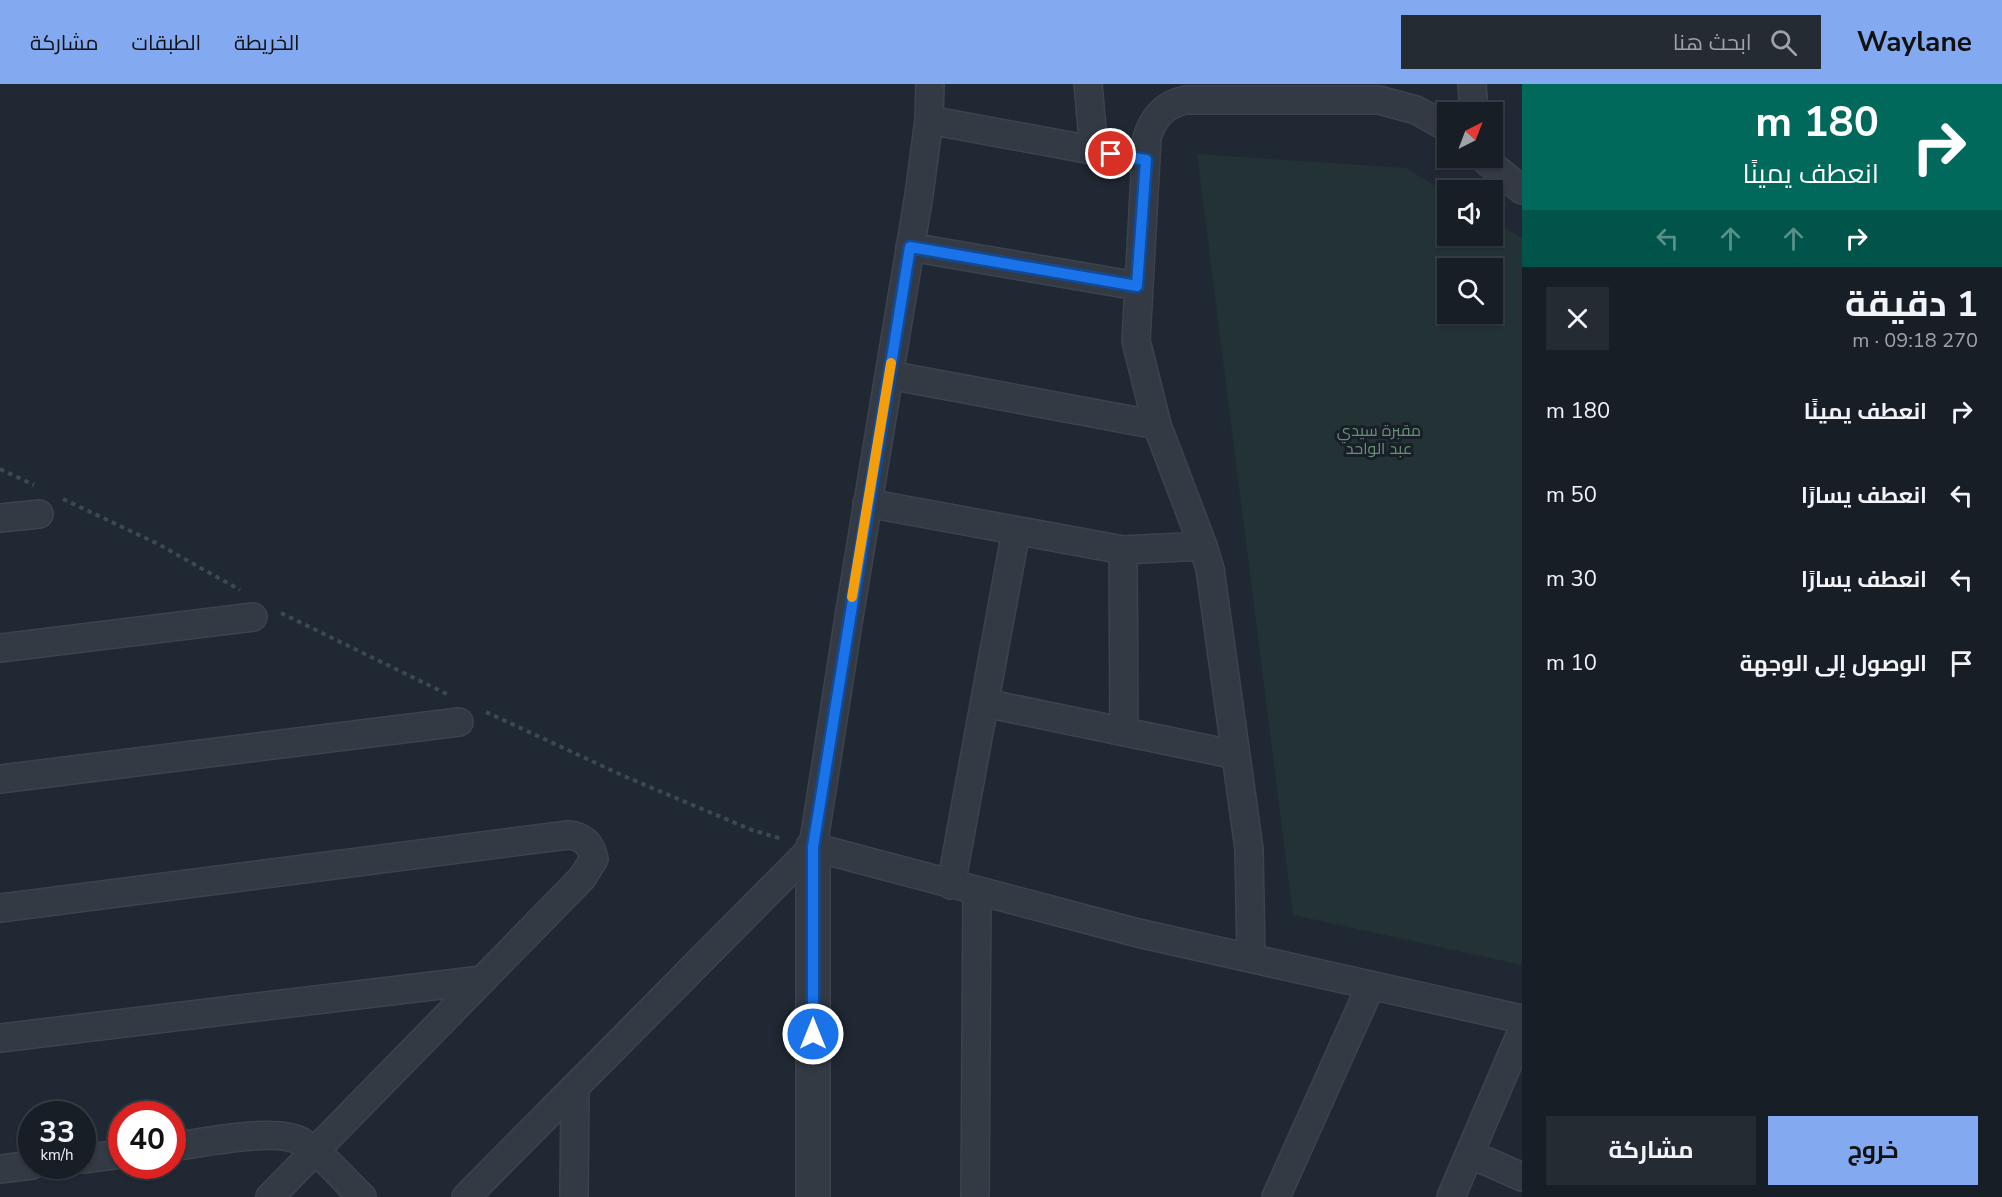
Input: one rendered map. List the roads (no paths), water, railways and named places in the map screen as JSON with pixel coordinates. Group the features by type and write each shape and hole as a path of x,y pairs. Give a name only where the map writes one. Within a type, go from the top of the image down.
{"street":[{"path":"813,1197 813,847 910,247 929,120 930,84"},
{"path":"1088,84 1094,151"},
{"path":"1472,84 1473,102"},
{"path":"1251,957 1249,849 1210,569 1157,425 1136,341 1137,286 1147,138 1151,125 1166,107 1215,92 1341,91 1399,104 1437,122"},
{"path":"929,120 1146,160"},
{"path":"1496,168 1522,189"},
{"path":"910,247 1137,286"},
{"path":"889,375 1157,425"},
{"path":"0,518 46,499"},
{"path":"867,503 1123,550 1203,546"},
{"path":"951,885 1016,531"},
{"path":"1123,550 1124,732"},
{"path":"0,648 262,613"},
{"path":"985,703 1236,755"},
{"path":"0,779 466,711"},
{"path":"0,908 568,835 583,839 592,851 594,859 590,868 270,1197"},
{"path":"813,847 1138,933 1522,1019"},
{"path":"466,1197 813,847"},
{"path":"975,1197 977,892"},
{"path":"0,1038 482,980"},
{"path":"1276,1197 1371,985"},
{"path":"1451,1197 1522,1031"},
{"path":"574,1197 575,1088"},
{"path":"186,1145 278,1135 299,1140 315,1152 362,1197"},
{"path":"1470,1154 1522,1177"},
{"path":"0,1169 18,1167"}],"park label":[{"name":"مقبرة سيدي عبد الواحد","path":"1379,439"}]}
